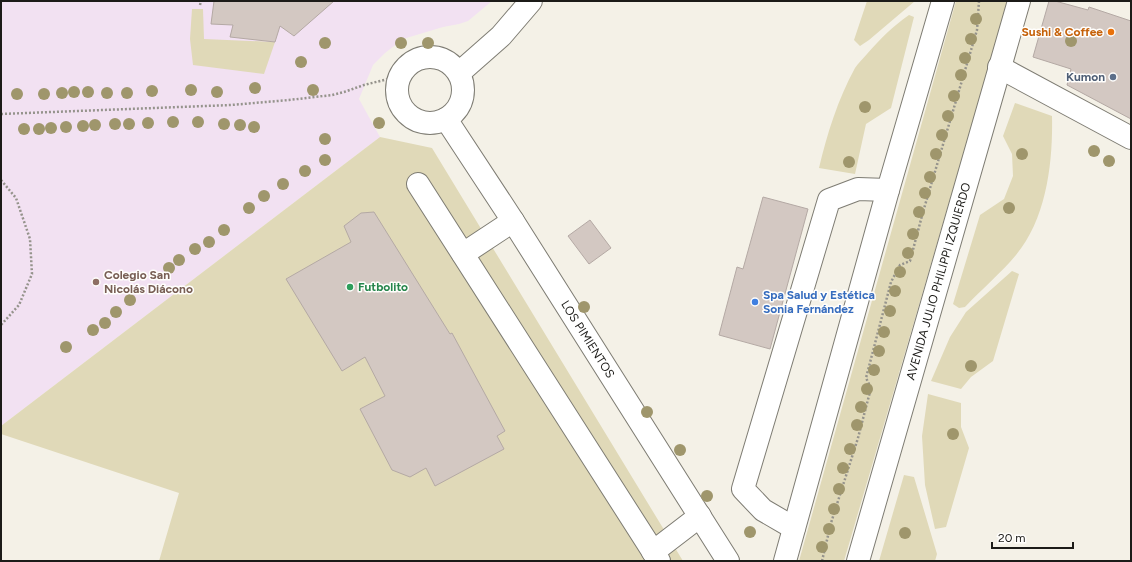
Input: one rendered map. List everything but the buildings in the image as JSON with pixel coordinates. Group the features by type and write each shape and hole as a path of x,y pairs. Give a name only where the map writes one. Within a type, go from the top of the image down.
{"street":[{"path":"459,73 501,36 532,1"},
{"path":"785,561 888,190 943,1"},
{"name":"AVENIDA JULIO PHILIPPI IZQUIERDO","path":"858,561 1019,1"},
{"path":"434,56 444,59 459,73 463,93 461,103 446,119 435,122 424,122 413,118 404,110 398,99 397,88 400,76 405,68 414,61 423,57 434,56"},
{"path":"999,67 1131,138"},
{"name":"LOS PIMIENTOS","path":"446,119 513,221 728,561"},
{"path":"418,184 656,556 700,516"},
{"path":"794,528 763,510 743,489 828,200 858,189 888,190"},
{"path":"463,254 513,221"}],"path":[{"path":"200,5 201,1"},
{"path":"822,561 831,523 858,438 871,388 866,378 891,282 900,265 910,261 977,30 979,1"},
{"path":"1,114 231,105 282,101 332,95 400,76"},
{"path":"1,180 16,198 30,239 32,274 19,305 1,325"}],"shaded area":[{"name":"Colegio San Nicolás Diácono","path":"1,1 492,1 468,21 403,39 385,53 373,65 359,99 380,137 1,426"},
{"path":"867,1 915,1 860,46 854,40"},
{"path":"956,1 1008,1 844,561 799,561"},
{"path":"192,9 203,9 204,39 275,42 264,74 193,65 190,39"},
{"path":"909,15 914,17 891,108 866,124 855,174 819,168 843,92 855,68 882,38"},
{"path":"1015,103 1052,116 1049,170 1041,207 1035,224 1016,255 965,307 959,308 953,304 980,215 1004,199 1013,176 1012,154 1003,136"},
{"name":"Futbolito","path":"380,137 432,148 683,561 159,561 179,493 1,434 1,426"},
{"path":"1012,271 1019,274 993,361 971,377 961,389 931,381 950,337 966,312"},
{"path":"928,394 961,403 961,427 969,448 946,527 935,529 925,485 922,436"},
{"path":"904,475 914,477 937,554 935,561 879,561"}],"place":[{"name":"Sushi & Coffee","path":"1111,32"},
{"name":"Kumon","path":"1113,77"},
{"name":"Colegio San Nicolás Diácono","path":"96,282"},
{"name":"Futbolito","path":"350,287"},
{"name":"Spa Salud y Estética Sonia Fernández","path":"755,302"}]}
